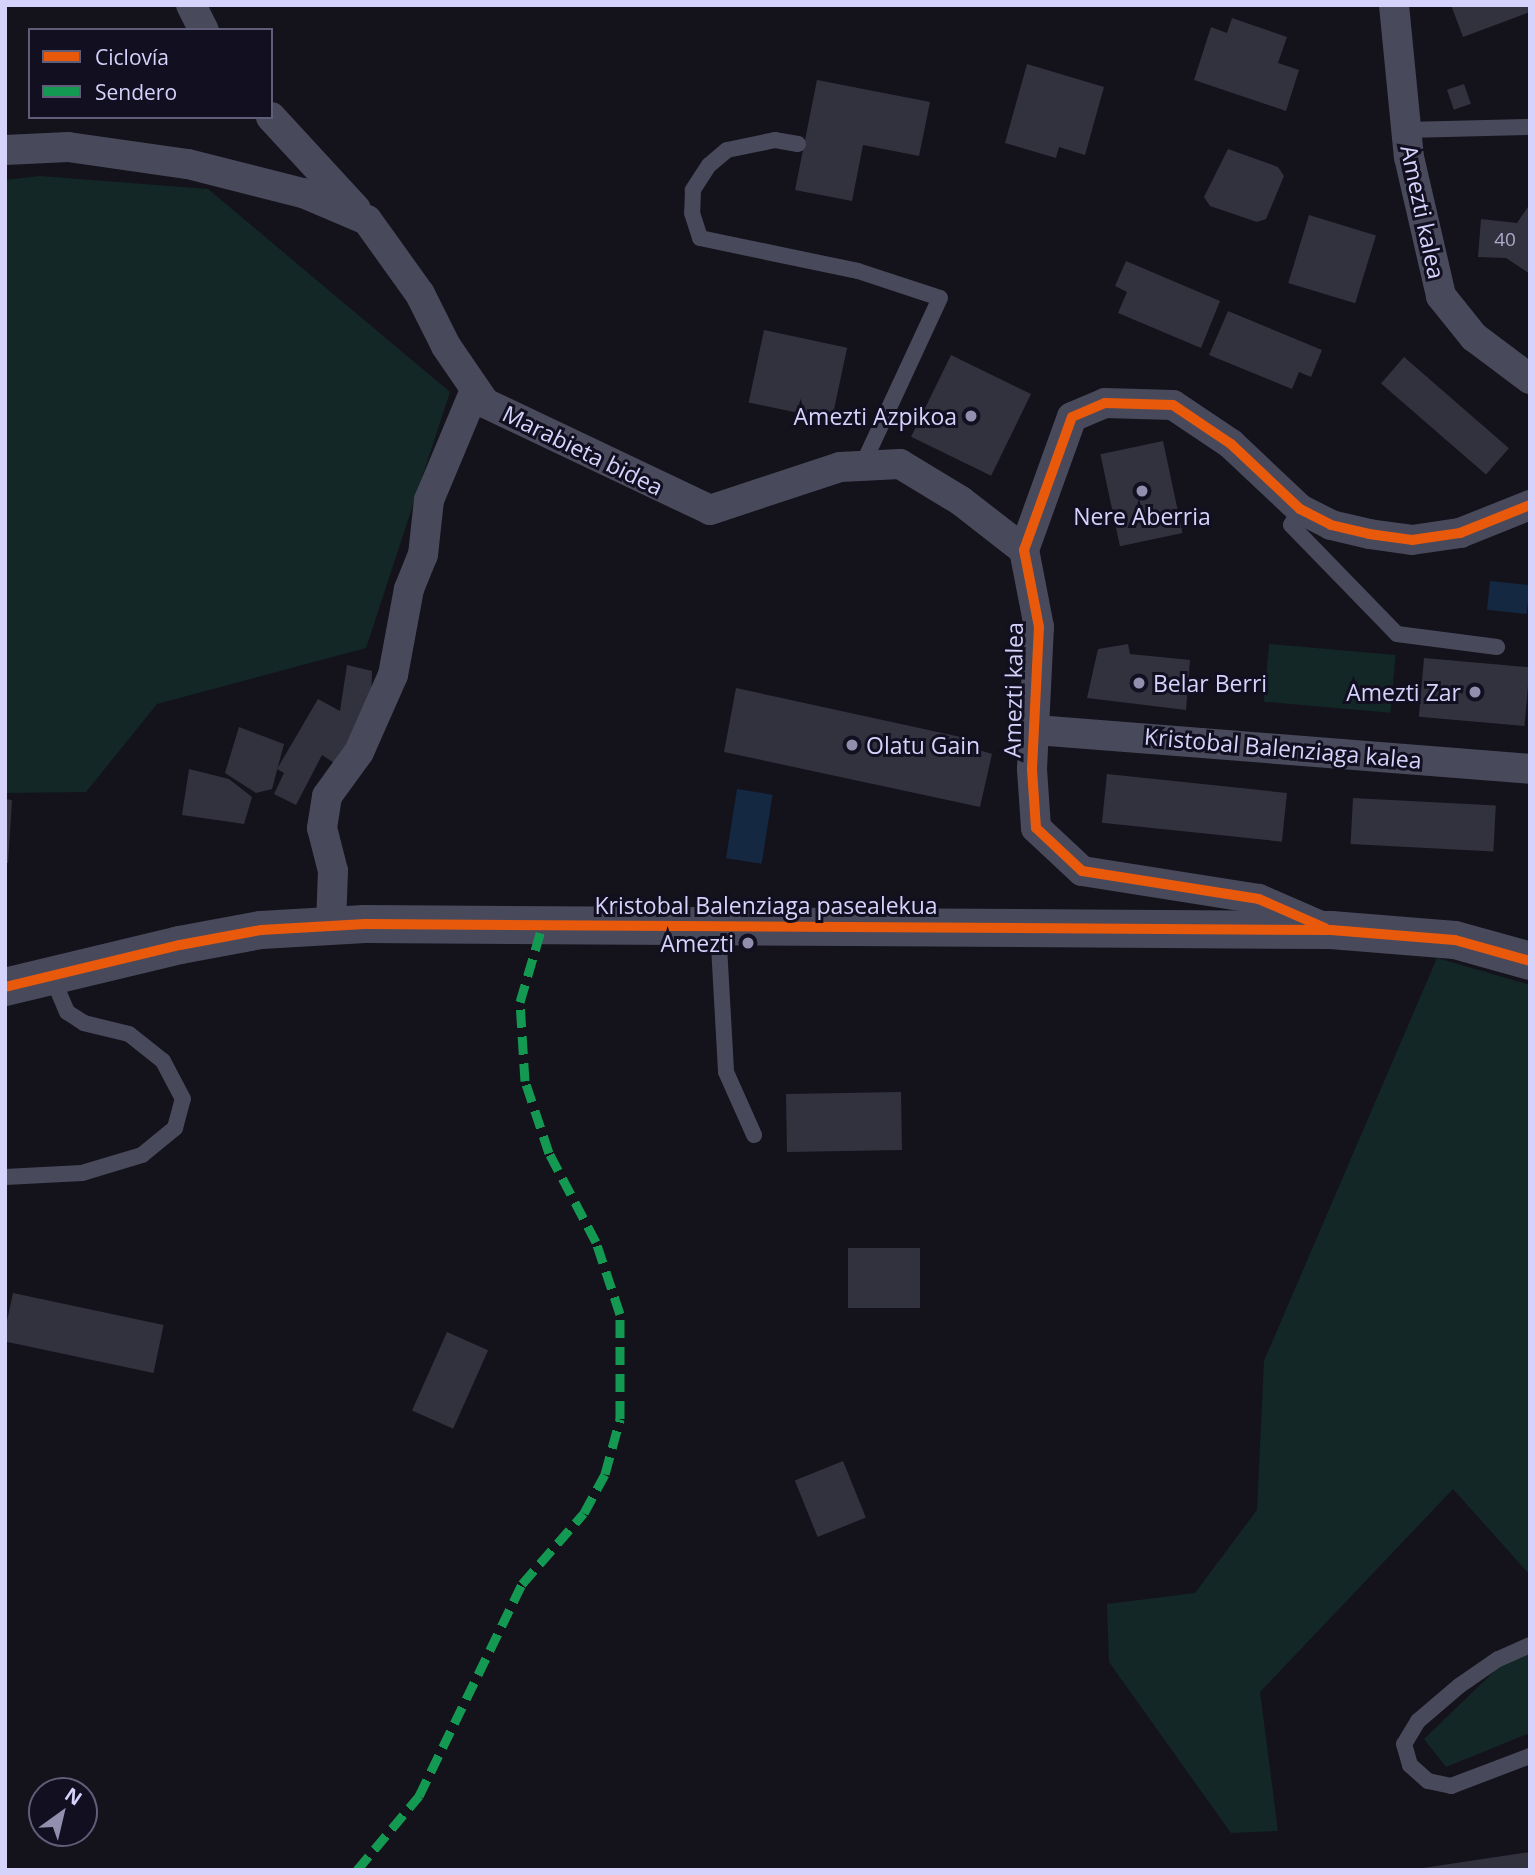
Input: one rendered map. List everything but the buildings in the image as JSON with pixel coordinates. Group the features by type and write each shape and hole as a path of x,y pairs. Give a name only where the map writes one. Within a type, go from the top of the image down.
{"street":[{"path":"191,5 203,28"},
{"name":"Amezti kalea","path":"1394,5 1406,130 1418,208 1441,296 1474,337 1530,379"},
{"name":"Marabieta bidea","path":"273,119 367,220 420,294 485,403 710,510 840,467 900,464 961,501 1024,550"},
{"path":"5,150 68,147 188,164 303,193 367,220"},
{"path":"331,925 333,871 322,828 327,796 359,752 393,675 409,589 423,555 429,500 475,390"},
{"path":"1024,550 1072,417 1105,403 1173,405 1231,444 1300,509 1331,525 1412,540 1460,533 1530,505"},
{"name":"Amezti kalea","path":"1024,550 1039,627 1032,769 1036,828 1082,870 1259,898 1331,930"},
{"name":"Kristobal Balenziaga kalea","path":"1036,730 1530,769"},
{"name":"Kristobal Balenziaga pasealekua","path":"5,987 247,932 331,925 718,928 986,925 1331,930 1455,940 1530,961"}],"lane":[{"path":"1406,130 1530,127"},
{"path":"797,144 775,140 727,150 709,165 693,190 692,213 699,238 858,271 940,298 862,466"},
{"path":"1300,509 1291,524 1396,634 1497,647"},
{"path":"718,928 726,1072 754,1135"},
{"path":"5,1177 82,1173 142,1155 175,1128 183,1099 163,1061 129,1034 84,1023 67,1012 52,976"},
{"path":"1530,1645 1498,1659 1459,1686 1418,1721 1404,1744 1409,1765 1428,1781 1451,1786 1530,1756"}],"green space":[{"path":"40,176 208,189 450,392 366,648 157,704 86,792 5,793 5,180"},
{"path":"1269,644 1396,655 1390,713 1264,702"},
{"path":"1437,958 1530,985 1530,1575 1453,1489 1260,1692 1278,1831 1231,1833 1109,1662 1107,1604 1195,1593 1257,1510 1264,1361"},
{"path":"1530,1637 1530,1733 1446,1767 1424,1739"}],"water":[{"path":"1490,581 1530,585 1527,614 1487,610"},
{"path":"737,789 773,795 762,864 726,858"}],"marked path":[{"path":"357,1870 419,1796 522,1584 584,1513 605,1474 620,1419 620,1314 596,1242 549,1153 525,1081 520,1002 542,927"}],"cycle path":[{"path":"1325,928 1259,899 1082,871 1036,828 1032,769 1039,627 1024,550 1072,417 1105,403 1173,405 1231,444 1300,509 1331,525 1369,534 1412,540 1460,533 1530,505"},
{"path":"5,987 180,945 261,930 365,924 1331,930 1455,940 1530,961"}],"place":[{"name":"Amezti Azpikoa","path":"971,416"},
{"name":"Nere Aberria","path":"1142,491"},
{"name":"Belar Berri","path":"1139,683"},
{"name":"Amezti Zar","path":"1475,692"},
{"name":"Olatu Gain","path":"852,745"},
{"name":"Amezti","path":"748,943"}]}
